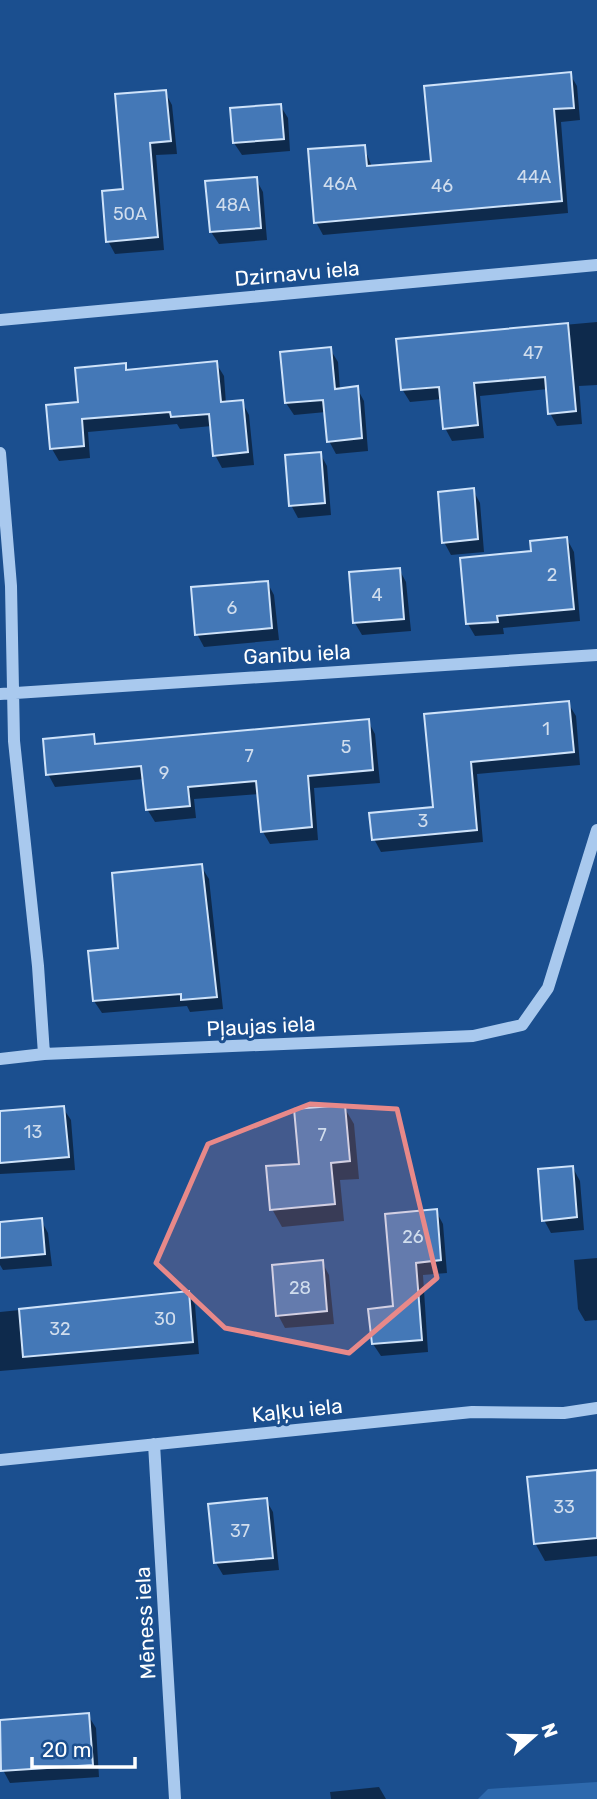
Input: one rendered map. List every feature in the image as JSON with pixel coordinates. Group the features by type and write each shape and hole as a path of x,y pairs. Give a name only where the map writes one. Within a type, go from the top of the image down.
{"street":[{"name":"Dzirnavu iela","path":"0,320 597,265"},
{"path":"0,453 11,586 6,692 14,741 38,966 44,1054"},
{"name":"Ganību iela","path":"6,692 597,655"},
{"name":"Pļaujas iela","path":"0,1059 44,1054 473,1037 522,1025 548,988 597,830"},
{"name":"Kaļķu iela","path":"0,1460 472,1412 564,1413 597,1408"},
{"name":"Mēness iela","path":"154,1444 175,1799"}],"highlighted area":[{"path":"310,1104 397,1109 437,1278 349,1353 225,1328 156,1263 208,1144"}],"shaded area":[{"path":"597,1782 597,1799 478,1799 488,1789"}],"building":[{"path":"571,72 574,108 554,109 562,201 314,223 308,149 365,145 367,166 431,161 424,86"},
{"path":"166,90 171,141 150,143 158,237 106,242 102,191 123,189 115,94"},
{"path":"281,104 284,139 233,143 230,108"},
{"path":"257,177 261,228 210,232 205,181"},
{"path":"568,323 576,411 548,414 545,377 474,383 478,425 443,429 439,387 401,390 396,339"},
{"path":"331,347 335,389 358,386 362,438 327,442 323,400 285,403 280,352"},
{"path":"217,361 221,402 243,400 248,452 213,456 209,414 171,417 170,412 82,419 84,446 50,449 46,405 78,402 75,368 126,363 126,370"},
{"path":"321,452 325,503 289,506 285,455"},
{"path":"474,488 478,539 442,543 438,492"},
{"path":"567,537 574,609 497,616 498,622 466,624 460,558 531,551 530,541"},
{"path":"400,568 404,619 353,623 349,572"},
{"path":"268,581 272,628 195,635 191,587"},
{"path":"569,701 574,752 471,762 477,830 372,840 369,813 433,807 424,714"},
{"path":"369,719 373,770 308,776 312,827 261,832 256,781 188,787 190,806 146,810 141,766 46,775 43,739 94,734 95,744"},
{"path":"202,864 217,997 181,1000 181,994 93,1001 88,951 118,948 112,873"},
{"path":"345,1105 350,1161 331,1163 335,1204 270,1210 266,1166 299,1164 294,1109"},
{"path":"64,1106 69,1157 0,1163 0,1111"},
{"path":"573,1166 577,1217 542,1221 538,1169"},
{"path":"437,1209 441,1260 416,1263 422,1340 372,1344 368,1309 393,1306 385,1214"},
{"path":"42,1218 45,1254 0,1258 0,1222"},
{"path":"323,1260 327,1311 276,1316 272,1265"},
{"path":"189,1291 193,1342 23,1357 19,1309"},
{"path":"597,1470 597,1538 534,1544 527,1477"},
{"path":"267,1498 273,1558 214,1563 208,1504"},
{"path":"89,1713 93,1765 1,1771 0,1720"}]}
